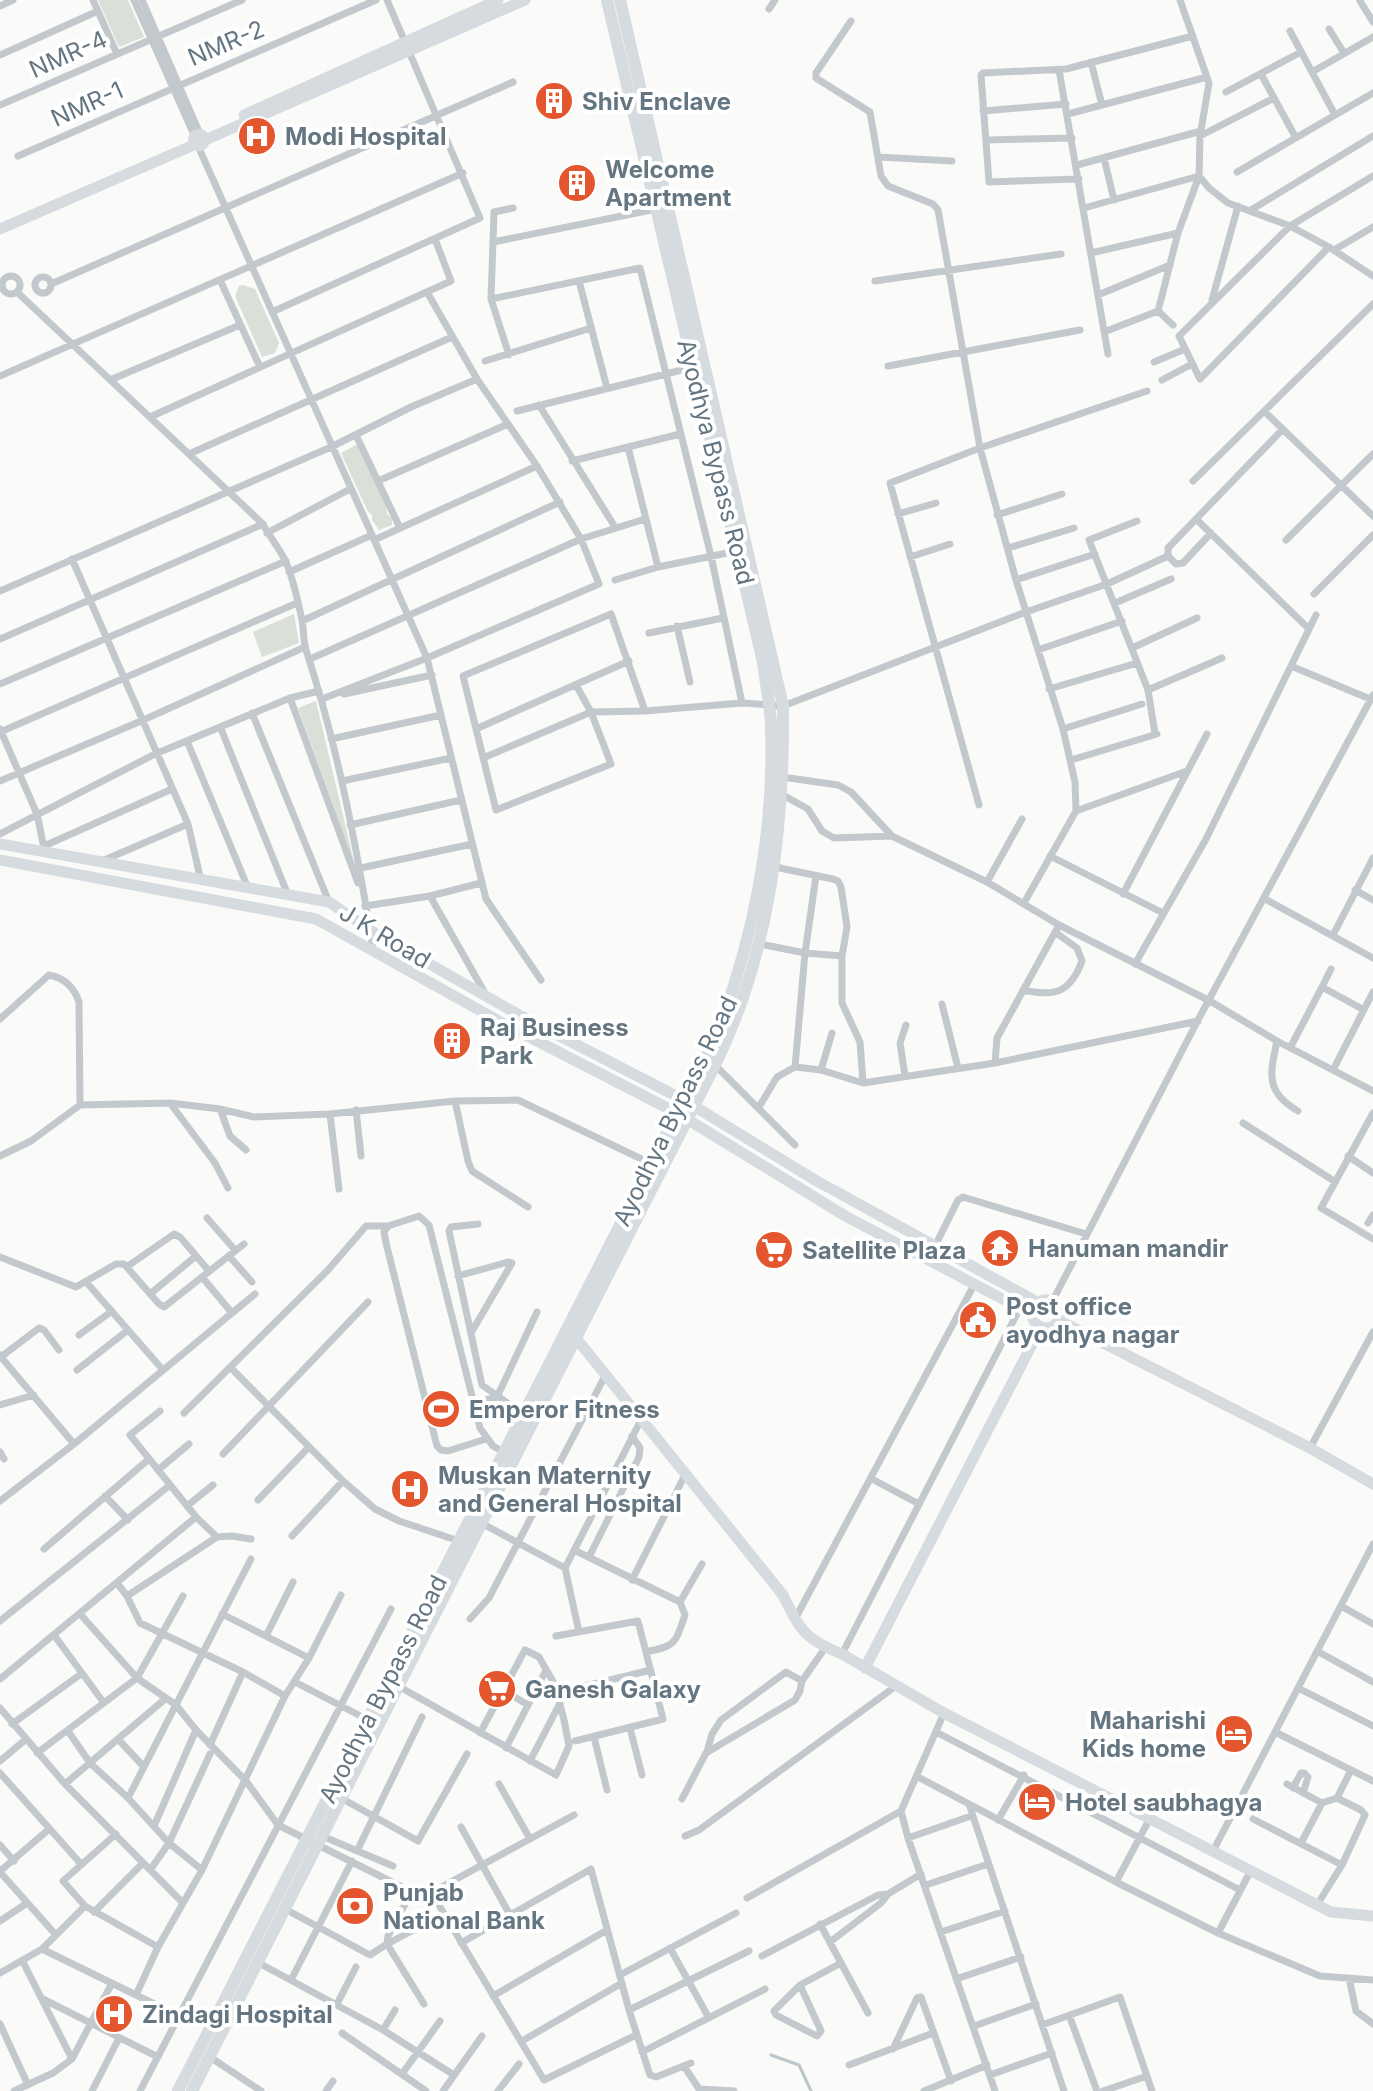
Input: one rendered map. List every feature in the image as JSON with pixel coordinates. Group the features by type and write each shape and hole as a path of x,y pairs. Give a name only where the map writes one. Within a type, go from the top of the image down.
{"main road":[{"name":"Ayodhya Bypass Road","path":"607,0 656,209 699,366 783,706 782,777 775,867 760,944 740,1008 715,1065 689,1102"},
{"name":"Ayodhya Bypass Road","path":"178,2091 315,1839 523,1414 572,1333 689,1102 729,1004 760,882 770,790 771,726 763,662 620,0"},
{"name":"Ayodhya Bypass Road","path":"192,2091 285,1909 315,1839 341,1798 373,1722 398,1686 481,1523 652,1164 682,1116"}],"street":[{"path":"0,6 13,0"},
{"path":"93,0 117,54"},
{"path":"134,0 155,38"},
{"path":"142,0 225,206 427,658 486,899 541,980"},
{"name":"NMR-4","path":"0,105 242,0"},
{"name":"NMR-2","path":"176,86 376,0"},
{"path":"272,312 480,218 387,0"},
{"path":"407,46 498,0"},
{"path":"0,226 407,46 525,0"},
{"path":"769,9 775,0"},
{"path":"1158,311 1178,233 1199,176 1200,134 1209,83 1180,0"},
{"path":"1360,1 1373,22"},
{"path":"0,55 98,11"},
{"path":"851,21 816,73 816,78 870,112 885,183 936,207 980,448 997,515 1071,760 1076,811 1024,903"},
{"path":"1329,29 1344,53"},
{"path":"1290,31 1335,115"},
{"path":"1079,179 989,182 981,75 987,70 1059,70 1193,36"},
{"path":"1312,72 1373,37"},
{"path":"1226,92 1301,52"},
{"path":"1091,62 1102,105"},
{"path":"1059,70 1108,354"},
{"path":"1261,74 1296,138"},
{"path":"1068,114 1207,77"},
{"path":"19,294 18,279 2,276 1,285 4,292 10,295 19,294 35,286 42,277 48,278 51,284 513,82"},
{"name":"NMR-1","path":"18,156 176,86"},
{"path":"1237,172 1373,93"},
{"path":"1077,165 1200,134 1274,98"},
{"path":"983,111 1066,104"},
{"path":"1251,210 1373,136"},
{"path":"986,140 1072,138"},
{"path":"878,157 952,161"},
{"path":"1104,158 1114,200"},
{"path":"0,376 463,173"},
{"path":"1084,208 1199,176"},
{"path":"1199,176 1228,203 1290,226 1373,276"},
{"path":"1373,176 1290,226 1179,336 1200,379 1332,249 1373,227"},
{"path":"1211,304 1238,206"},
{"path":"509,355 491,299 494,212 513,208"},
{"path":"493,242 656,209"},
{"path":"1091,253 1178,233"},
{"path":"150,417 451,281 435,239"},
{"path":"875,281 1061,254"},
{"path":"1098,295 1170,265"},
{"path":"491,299 640,268 711,556 742,703"},
{"path":"220,280 260,367"},
{"path":"579,281 607,388"},
{"path":"320,695 427,658 599,584 581,539 560,502 477,379 427,292"},
{"path":"19,294 263,524 286,561 302,621 305,647 342,781 361,868 362,892"},
{"path":"1193,481 1373,304"},
{"path":"1158,311 1173,325"},
{"path":"1104,332 1158,311"},
{"path":"110,380 240,325"},
{"path":"485,361 591,328"},
{"path":"888,366 1080,330"},
{"path":"189,454 452,337"},
{"path":"1154,362 1185,349"},
{"path":"1162,380 1192,364"},
{"path":"517,411 699,366"},
{"path":"0,591 331,447 477,379"},
{"path":"979,805 890,483 980,448 1147,391"},
{"path":"539,405 615,527"},
{"path":"1265,412 1373,516"},
{"path":"378,481 508,424"},
{"path":"1211,533 1183,563 1176,564 1168,556 1168,548 1283,429"},
{"path":"572,461 680,434"},
{"path":"356,435 400,528"},
{"path":"628,447 658,567"},
{"path":"1286,540 1373,454"},
{"path":"289,572 400,528 537,466"},
{"path":"267,533 350,489"},
{"path":"997,515 1062,494"},
{"path":"302,621 560,502"},
{"path":"898,514 936,503"},
{"path":"310,659 581,539 645,519"},
{"path":"1196,519 1309,629"},
{"path":"1071,760 1157,734 1148,690 1089,540 1137,521"},
{"path":"0,639 263,524"},
{"path":"1008,548 1074,528"},
{"path":"1314,594 1373,535"},
{"path":"910,557 950,544"},
{"path":"615,580 658,567 738,551"},
{"path":"1016,580 1095,554"},
{"path":"483,758 591,712 742,703 783,706 1107,584 1168,556"},
{"path":"72,559 188,824 201,881"},
{"path":"0,684 286,561"},
{"path":"1115,603 1171,579"},
{"path":"41,850 37,814 0,731 297,603"},
{"path":"576,685 591,712 611,764 496,810 463,676 611,614 645,711"},
{"path":"1135,964 1206,839 1316,615"},
{"path":"649,633 723,618"},
{"path":"1132,648 1197,618"},
{"path":"1038,650 1122,621"},
{"path":"677,626 690,682"},
{"path":"0,781 305,647"},
{"path":"1148,690 1222,658"},
{"path":"478,728 629,661"},
{"path":"1049,689 1137,663"},
{"path":"1052,1302 1371,697 1291,666"},
{"path":"0,834 155,754 290,698 432,675"},
{"path":"290,698 362,892 373,949"},
{"path":"1063,729 1142,704"},
{"path":"252,713 329,902"},
{"path":"331,739 441,715"},
{"path":"221,729 288,895"},
{"path":"1123,894 1207,734"},
{"path":"187,741 248,888"},
{"path":"342,781 451,758"},
{"path":"1076,811 1187,771"},
{"path":"782,777 838,785 851,792 892,836 987,882 1024,903 1057,928 1077,948 1082,961 1080,967 1069,986 1059,992 1023,990"},
{"path":"30,865 41,850 172,789"},
{"path":"781,794 808,809 826,835 834,838 892,836"},
{"path":"350,825 461,800"},
{"path":"987,882 1022,819"},
{"path":"100,862 188,824"},
{"name":"J K Road","path":"0,844 329,902 370,930 521,1016 689,1102 815,1180 1039,1303"},
{"path":"361,868 472,844"},
{"path":"1050,856 1163,913"},
{"path":"1333,935 1373,858"},
{"name":"J K Road","path":"0,860 316,919 506,1025 682,1116 737,1152 928,1260 1033,1315"},
{"path":"775,867 838,881 841,887 847,927 842,956 842,1003 860,1042 863,1083"},
{"path":"795,1067 805,953 816,876"},
{"path":"365,906 430,896 481,883"},
{"path":"1355,890 1373,900"},
{"path":"430,896 486,995"},
{"path":"1265,899 1373,958"},
{"path":"1057,928 1210,1001 1277,1041 1373,1091"},
{"path":"995,1063 997,1038 1057,928"},
{"path":"760,944 842,956"},
{"path":"402,966 409,952"},
{"path":"1290,1048 1331,969"},
{"path":"0,1019 49,975 58,977 74,989 79,1002 80,1105"},
{"path":"1322,987 1364,1010"},
{"path":"1333,1070 1373,992"},
{"path":"942,1004 958,1068"},
{"path":"759,1107 777,1077 795,1067 821,1070 863,1083 995,1063 1198,1020"},
{"path":"905,1076 900,1043 906,1025"},
{"path":"821,1070 832,1033"},
{"path":"1277,1041 1272,1065 1273,1089 1284,1103 1298,1111"},
{"path":"715,1065 795,1145"},
{"path":"0,1156 31,1141 80,1105 170,1103 254,1117 330,1114 455,1101 518,1100 652,1164"},
{"path":"455,1101 472,1171 528,1207"},
{"path":"170,1103 215,1163 228,1188"},
{"path":"220,1109 230,1136 246,1150"},
{"path":"356,1110 361,1156"},
{"path":"1373,1113 1321,1208 1373,1239"},
{"path":"330,1114 339,1189"},
{"path":"1243,1123 1334,1181"},
{"path":"1348,1156 1373,1173"},
{"path":"928,1260 958,1200 963,1197 1086,1234"},
{"path":"184,1413 328,1270 366,1226 388,1226 419,1216 429,1225 486,1439 504,1452"},
{"path":"207,1218 252,1282"},
{"path":"478,1224 451,1227 449,1231 482,1385 523,1414"},
{"path":"388,1226 384,1232 386,1243 437,1446 448,1451 486,1439"},
{"path":"128,1266 174,1234 196,1256 232,1313"},
{"path":"0,1257 76,1287 116,1264 128,1266 164,1307 244,1244"},
{"path":"150,1294 196,1256"},
{"path":"458,1276 512,1263 471,1333"},
{"path":"87,1283 163,1370"},
{"path":"795,1619 974,1285"},
{"path":"0,1501 255,1294"},
{"path":"223,1454 368,1302"},
{"path":"1052,1302 1059,1310 1058,1320 1049,1328 1041,1327 1033,1315 1039,1303 1052,1302"},
{"path":"842,1654 1020,1308"},
{"path":"79,1335 112,1311"},
{"path":"497,1397 537,1312"},
{"path":"1058,1320 1310,1448 1373,1484"},
{"path":"865,1668 1041,1327"},
{"path":"59,1350 39,1328 1,1356 74,1444"},
{"path":"77,1370 128,1330"},
{"path":"1310,1448 1373,1332"},
{"path":"572,1333 783,1595 801,1631 825,1648 842,1654 944,1713 1250,1872 1331,1912 1373,1916"},
{"path":"230,1367 375,1509 399,1521 459,1541"},
{"path":"470,1619 489,1598 606,1374"},
{"path":"0,1405 34,1395"},
{"path":"474,1403 497,1397"},
{"path":"160,1411 130,1435 196,1517 217,1537"},
{"path":"579,1632 565,1568 642,1418"},
{"path":"589,1557 639,1457 640,1448 632,1436"},
{"path":"158,1470 189,1444"},
{"path":"258,1500 309,1447"},
{"path":"44,1549 149,1459"},
{"path":"632,1580 686,1473"},
{"path":"872,1479 919,1504"},
{"path":"292,1536 343,1481"},
{"path":"0,1621 170,1485"},
{"path":"187,1506 213,1485"},
{"path":"105,1496 128,1520"},
{"path":"0,1679 196,1517"},
{"path":"481,1523 565,1568"},
{"path":"127,1596 217,1537 251,1539"},
{"path":"1212,1853 1373,1544"},
{"path":"574,1550 680,1602 685,1615 675,1642 646,1652"},
{"path":"128,1798 251,1559"},
{"path":"1363,1563 1373,1568"},
{"path":"680,1602 702,1564"},
{"path":"266,1636 293,1582"},
{"path":"117,1583 140,1623 243,1672 285,1696"},
{"path":"136,1995 158,1947 202,1870 285,1696 309,1658 341,1595"},
{"path":"37,1753 137,1678 183,1596"},
{"path":"1341,1606 1373,1624"},
{"path":"140,2091 391,1609"},
{"path":"222,1614 309,1658"},
{"path":"81,1615 137,1678 176,1705 210,1750 246,1781 278,1825 393,1866"},
{"path":"556,1636 638,1621 663,1719 575,1741"},
{"path":"54,1635 104,1703"},
{"path":"706,1753 795,1700 802,1681 825,1648"},
{"path":"398,1686 506,1748 556,1775 569,1741 555,1685 539,1657 525,1650 480,1733"},
{"path":"1317,1651 1373,1682"},
{"path":"506,1748 546,1670"},
{"path":"569,1690 651,1670"},
{"path":"150,1870 169,1843 243,1672"},
{"path":"682,1799 721,1720 786,1672 802,1681"},
{"path":"12,1724 81,1674"},
{"path":"295,1682 373,1722"},
{"path":"685,1836 699,1830 896,1686"},
{"path":"1298,1688 1373,1726"},
{"path":"503,1690 528,1705"},
{"path":"65,1784 165,1699"},
{"path":"530,1761 560,1703"},
{"path":"0,1708 65,1784 183,1903"},
{"path":"747,1898 901,1811 944,1713"},
{"path":"357,1851 422,1717"},
{"path":"630,1728 642,1775"},
{"path":"154,1826 196,1730"},
{"path":"68,1731 90,1763 128,1798 169,1843 202,1870"},
{"path":"936,1732 1024,1775 1240,1890"},
{"path":"1275,1732 1373,1781"},
{"path":"594,1737 607,1790"},
{"path":"118,1739 144,1767"},
{"path":"0,1761 25,1740"},
{"path":"341,1798 418,1841 467,1754"},
{"path":"1337,1798 1351,1770"},
{"path":"1303,1793 1308,1777 1301,1773 1290,1786 1303,1793 1322,1803"},
{"path":"998,1820 1024,1775"},
{"path":"918,1777 1218,1933 1320,1976 1373,1980"},
{"path":"1,1779 81,1864"},
{"path":"499,1784 530,1839"},
{"path":"1301,1843 1322,1803 1337,1798 1365,1815 1342,1865 1317,1905"},
{"path":"969,1804 1064,2091"},
{"path":"901,1811 995,2091"},
{"path":"315,1839 420,1896 574,1815"},
{"path":"908,1838 971,1816"},
{"path":"1253,1819 1342,1865"},
{"path":"1116,1882 1149,1820"},
{"path":"461,1827 510,1915"},
{"path":"48,1830 0,1872 56,1935"},
{"path":"116,1834 63,1881 85,1906 158,1947"},
{"path":"0,1845 14,1861"},
{"path":"291,1980 352,1861"},
{"path":"94,1912 143,1863"},
{"path":"926,1885 988,1864"},
{"path":"461,1943 591,1869 636,2035 652,2078 688,2064 699,2089 734,2091"},
{"path":"1218,1933 1250,1872"},
{"path":"830,1942 881,1903 888,1894 921,1874"},
{"path":"431,1892 544,2080 636,2035"},
{"path":"411,1893 388,1936 387,1944 424,2004"},
{"path":"762,1956 878,1895 888,1894"},
{"path":"0,1921 27,1903"},
{"path":"0,1973 42,1949 85,1906"},
{"path":"285,1909 370,1955 444,1914"},
{"path":"941,1932 1005,1911"},
{"path":"522,2041 670,1948 736,1913"},
{"path":"820,1924 868,2013"},
{"path":"493,1996 607,1930"},
{"path":"670,1948 709,2018"},
{"path":"42,1949 179,2016"},
{"path":"629,2010 749,1951"},
{"path":"956,1979 1021,1957"},
{"path":"23,1962 72,2059"},
{"path":"257,1962 383,2030 454,2075"},
{"path":"800,1985 820,2034 817,2036 774,2013 800,1985 841,1963"},
{"path":"337,2004 356,1967"},
{"path":"1349,1978 1356,2011 1373,2024"},
{"path":"14,2091 53,2073 72,2059 112,1983"},
{"path":"642,2052 765,1989"},
{"path":"1042,2025 1120,1997 1152,2091"},
{"path":"41,1998 158,2057"},
{"path":"893,2049 917,1998 923,2000 951,2081"},
{"path":"974,2026 1036,2004"},
{"path":"383,2030 395,2010"},
{"path":"1069,2015 1097,2091"},
{"path":"402,2074 440,2021"},
{"path":"0,2024 28,2085"},
{"path":"342,2033 426,2091"},
{"path":"849,2065 933,2033"},
{"path":"443,2091 482,2036"},
{"path":"92,2091 119,2038"},
{"path":"990,2075 1052,2053"},
{"path":"208,2056 261,2091"},
{"path":"498,2091 519,2064"},
{"path":"924,2091 987,2065"},
{"path":"1103,2091 1147,2076"},
{"path":"326,2091 333,2081"}],"shaded area":[{"path":"98,0 128,0 144,37 119,47"},
{"path":"239,286 255,289 279,343 275,353 262,357 235,296"},
{"path":"358,444 386,504 387,514 392,518 392,525 379,530 341,453"},
{"path":"294,614 299,643 262,657 253,632"},
{"path":"316,701 354,862 298,708"}],"waterway":[{"path":"771,2055 799,2065 811,2091"}],"place":[{"name":"Shiv Enclave","path":"554,101"},
{"name":"Modi Hospital","path":"257,136"},
{"name":"Welcome Apartment","path":"577,183"},
{"name":"Raj Business Park","path":"452,1041"},
{"name":"Hanuman mandir","path":"1000,1248"},
{"name":"Satellite Plaza","path":"774,1250"},
{"name":"Post office ayodhya nagar","path":"978,1320"},
{"name":"Emperor Fitness","path":"441,1409"},
{"name":"Muskan Maternity and General Hospital","path":"410,1489"},
{"name":"Ganesh Galaxy","path":"497,1689"},
{"name":"Maharishi Kids home","path":"1234,1734"},
{"name":"Hotel saubhagya","path":"1037,1802"},
{"name":"Punjab National Bank","path":"355,1906"},
{"name":"Zindagi Hospital","path":"114,2014"}]}
